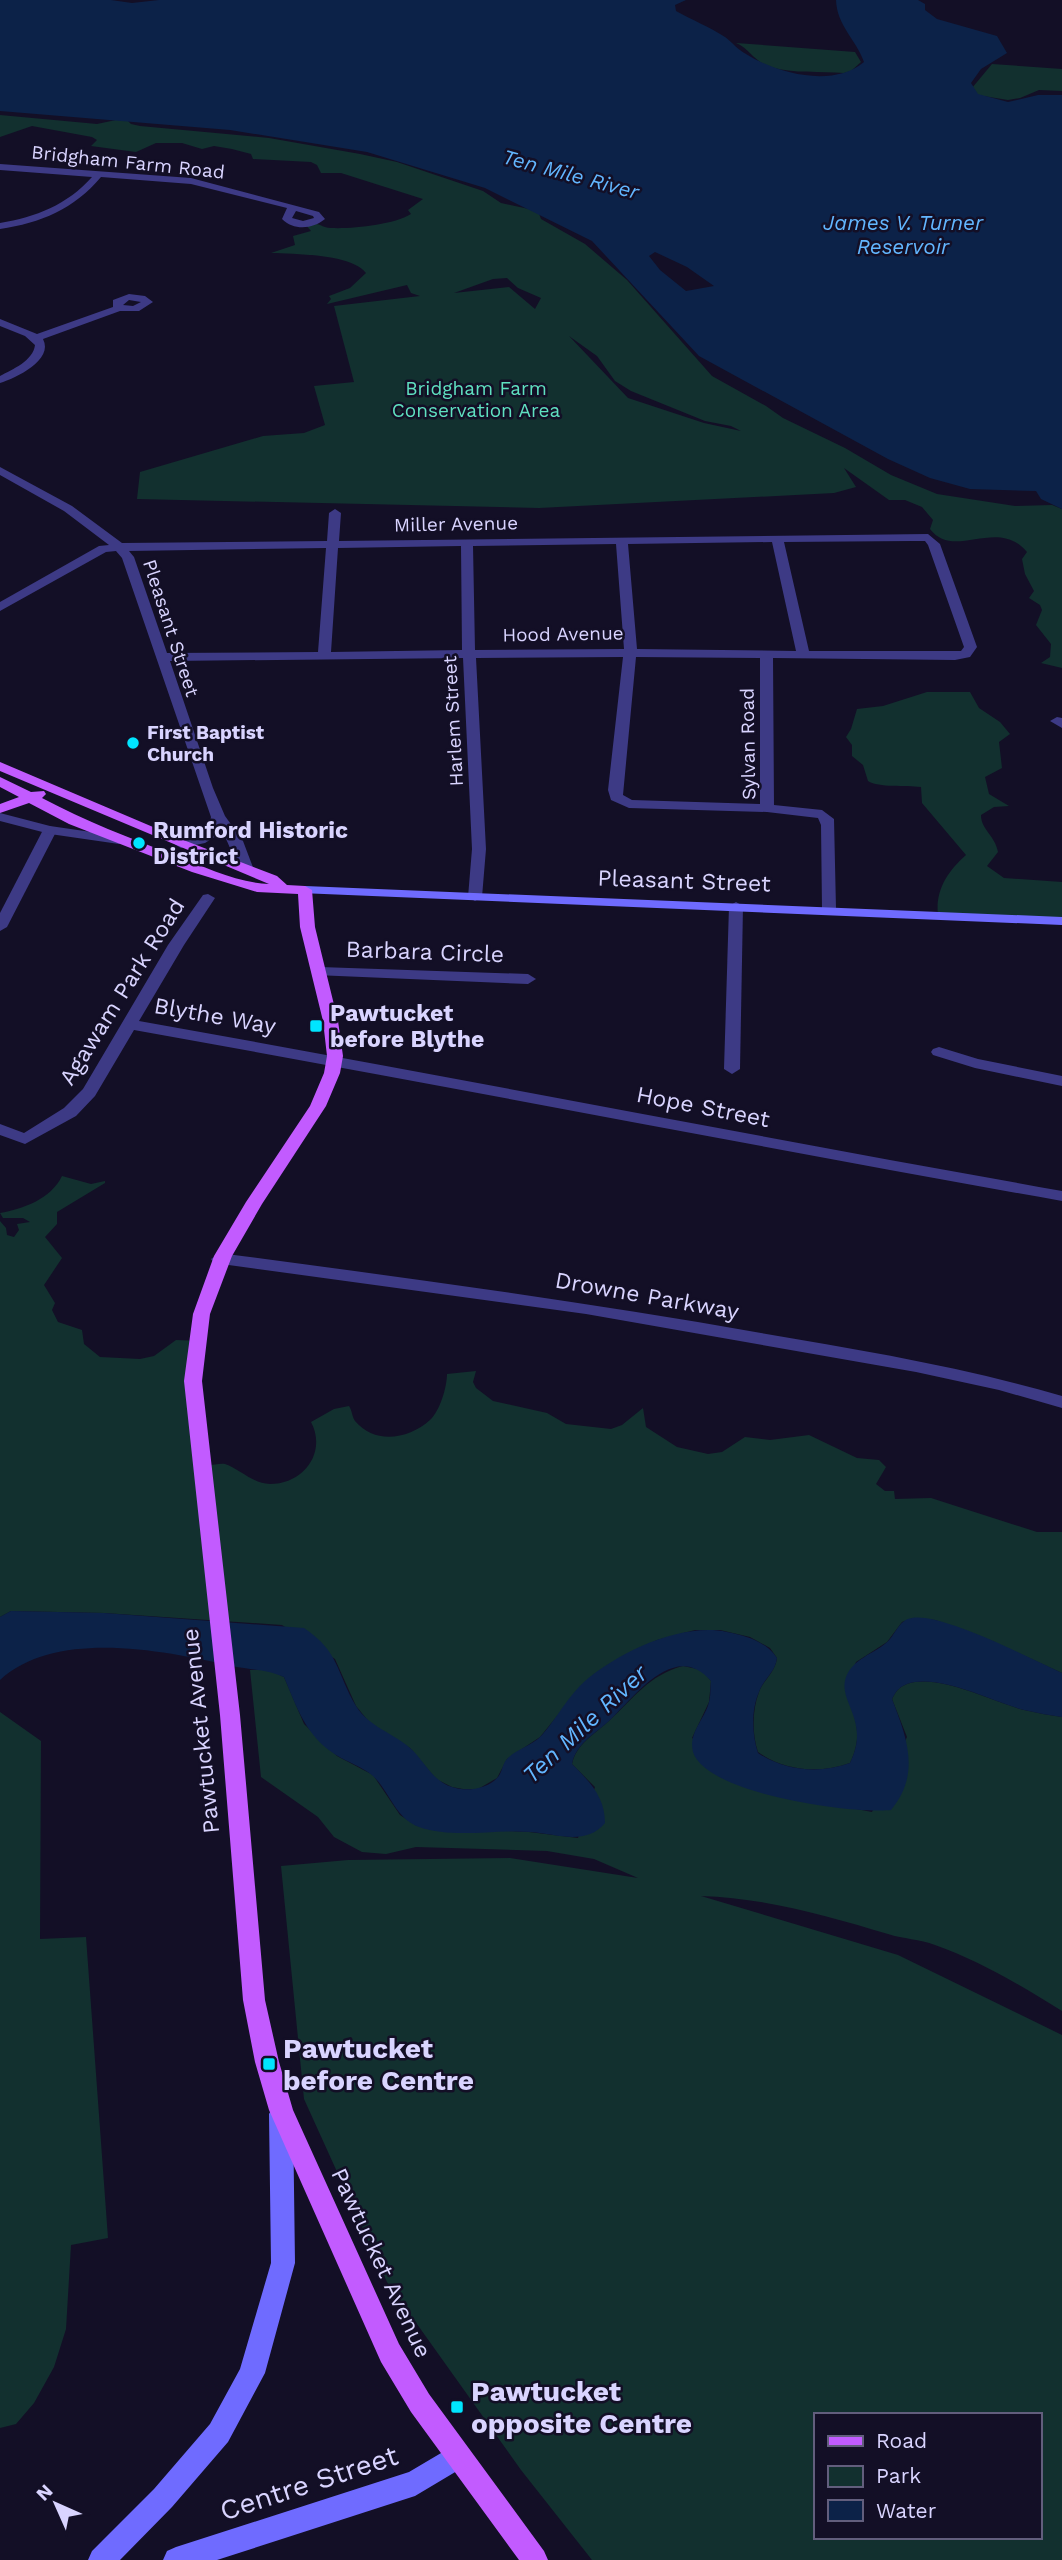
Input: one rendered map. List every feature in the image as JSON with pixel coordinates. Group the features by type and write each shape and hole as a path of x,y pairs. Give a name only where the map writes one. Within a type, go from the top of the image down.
{"main road":[{"path":"0,766 181,844 272,879 281,887"},
{"path":"0,781 74,821 119,840 257,888 305,890"},
{"path":"0,808 50,788"},
{"name":"Pleasant Street","path":"305,890 830,909 1062,921"},
{"name":"Pawtucket Avenue","path":"305,890 304,914 332,1021 335,1060 318,1106 219,1259 204,1300 193,1356 193,1381 216,1605 230,1715 254,2000 267,2062 281,2110 390,2353 420,2403 535,2560"},
{"path":"101,2560 163,2498 219,2433 252,2373 283,2263 281,2110"},
{"name":"Centre Street","path":"176,2560 415,2483 458,2456"}],"street":[{"name":"Bridgham Farm Road","path":"0,167 214,185 293,207"},
{"path":"0,226 38,219 57,212 78,198 97,175"},
{"path":"37,338 119,308"},
{"path":"0,322 37,338 40,345 40,353 13,375 0,380"},
{"name":"Pleasant Street","path":"0,470 68,509 120,547 128,557 218,817 236,841 247,870"},
{"path":"324,657 335,513"},
{"name":"Miller Avenue","path":"0,607 103,549 120,547 928,538 934,544 971,647 965,654"},
{"path":"777,539 803,654"},
{"path":"622,542 631,647 616,797 629,804 767,808"},
{"name":"Harlem Street","path":"467,543 469,654 479,849 474,897"},
{"name":"Hood Avenue","path":"161,657 629,653 965,654"},
{"name":"Sylvan Road","path":"766,653 767,808 816,812 827,818 830,909"},
{"path":"0,817 50,831 119,840"},
{"path":"181,844 200,840 215,832 218,817"},
{"path":"0,927 50,831"},
{"name":"Agawam Park Road","path":"0,1129 25,1139 70,1112 89,1093 128,1024 208,898"},
{"path":"732,1069 736,906"},
{"name":"Barbara Circle","path":"320,972 528,979"},
{"name":"Blythe Way","path":"128,1024 335,1060"},
{"path":"939,1052 975,1063 1062,1081"},
{"name":"Hope Street","path":"335,1060 748,1140 1062,1196"},
{"name":"Drowne Parkway","path":"219,1259 586,1308 916,1366 999,1384 1062,1402"}],"green space":[{"path":"736,43 855,52 861,62 851,71 844,73 788,71 765,65"},
{"path":"992,64 1062,69 1062,91 1039,90 1008,100 977,95 972,88"},
{"name":"Bridgham Farm Conservation Area","path":"0,115 97,124 116,120 128,121 140,126 269,138 397,162 483,191 501,203 538,211 541,219 585,244 627,280 712,376 783,418 845,448 891,475 937,494 1015,506 1052,505 1062,509 1062,668 1041,663 1050,657 1051,644 1036,625 1042,610 1040,605 1029,598 1034,591 1025,574 1022,559 1027,552 1015,542 1003,538 951,541 940,538 930,529 933,520 922,507 905,500 889,500 844,468 856,487 834,493 539,508 137,499 140,472 263,436 304,433 325,425 314,386 354,382 334,306 420,296 411,293 407,285 327,304 331,299 329,296 350,288 366,273 349,262 336,259 271,253 295,245 293,236 311,231 305,224 340,228 383,224 411,214 408,210 423,199 341,173 321,173 317,165 311,162 253,159 251,154 214,146 202,149 182,143 156,143 136,152 91,146 97,140 92,137 32,126 0,137","holes":["507,278 518,288 541,298 535,309 509,287 454,293 493,279","569,336 597,356 615,381 631,391 705,421 731,426 741,431 704,423 628,398"]},
{"path":"927,692 970,692 979,708 1000,722 1010,734 999,742 1002,768 985,777 989,794 1009,806 994,807 981,815 983,825 998,852 987,866 1004,878 1062,882 1062,922 938,915 939,897 944,882 966,855 922,803 921,787 868,781 863,765 852,756 852,745 846,737 857,709 883,706"},
{"path":"62,1176 91,1184 105,1183 57,1212 57,1224 45,1237 62,1258 44,1285 55,1303 52,1310 58,1322 82,1330 84,1344 100,1357 140,1359 154,1356 176,1340 200,1341 201,1398 209,1465 225,1464 264,1483 282,1483 302,1472 314,1455 315,1433 311,1422 334,1409 349,1406 355,1421 372,1434 392,1437 412,1432 434,1416 442,1398 447,1374 476,1371 473,1382 476,1388 493,1401 547,1413 566,1424 611,1429 622,1425 643,1408 646,1427 677,1447 708,1454 722,1452 745,1437 770,1440 809,1435 857,1458 879,1460 886,1467 876,1484 885,1491 894,1491 895,1499 931,1498 1037,1532 1062,1532 1062,1673 985,1638 935,1620 913,1618 902,1622 887,1642 856,1662 845,1689 855,1718 857,1734 857,1743 850,1763 827,1769 803,1769 768,1758 758,1752 756,1745 755,1707 761,1687 774,1668 777,1658 770,1648 750,1637 720,1630 695,1630 657,1640 609,1664 584,1683 540,1737 507,1759 497,1778 478,1789 463,1789 436,1779 410,1748 370,1723 356,1706 335,1659 282,1625 104,1613 11,1611 0,1617 0,1221 6,1228 7,1235 14,1237 19,1230 17,1224 30,1222 23,1218 3,1218 0,1213 36,1202 51,1191"},
{"path":"683,1666 702,1670 711,1681 709,1702 692,1738 836,1805 872,1812 907,1737 892,1699 904,1685 934,1682 949,1685 1024,1710 1062,1717 1062,2011 984,1966 929,1943 773,1904 701,1896 898,1955 1062,2035 1062,2560 592,2560 521,2470 387,2282 304,2099 281,1866 348,1860 510,1858 638,1878 594,1859 547,1851 416,1847 386,1854 362,1852 334,1837 318,1817 261,1777 250,1670 269,1670 284,1677 304,1724 337,1756 373,1775 400,1815 417,1826 529,1832 578,1838 595,1787 572,1764 574,1757 587,1740 643,1688 661,1675"},
{"path":"0,1712 41,1741 40,1939 86,1937 108,2238 71,2245 66,2329 54,2367 34,2403 16,2424 0,2428"}],"water":[{"name":"James V. Turner Reservoir","path":"0,0 111,0 132,3 159,0 686,0 675,5 676,11 719,33 746,54 789,72 821,76 837,75 864,62 843,25 836,0 918,0 925,4 925,10 937,19 997,36 1007,53 981,69 971,83 978,94 1008,102 1038,95 1062,95 1062,509 1041,499 1036,491 970,489 930,478 888,459 699,356 592,241 485,188 367,152 230,130 0,111","holes":["655,252 687,267 714,286 686,291 660,270 649,256"]},
{"name":"Ten Mile River","path":"11,1611 104,1613 304,1628 316,1637 331,1655 361,1713 410,1748 439,1780 452,1787 464,1789 482,1787 493,1782 507,1759 542,1735 573,1693 599,1670 633,1650 671,1635 691,1631 709,1630 742,1635 761,1643 777,1658 756,1699 754,1738 758,1753 791,1767 827,1769 850,1763 857,1735 856,1723 844,1686 846,1677 858,1661 886,1643 900,1625 912,1618 926,1618 965,1630 1062,1673 1062,1717 1024,1710 950,1685 920,1682 902,1686 892,1699 908,1756 906,1783 900,1796 891,1810 845,1809 751,1790 704,1767 693,1752 692,1745 709,1702 711,1681 698,1670 685,1666 672,1668 646,1684 583,1743 574,1756 572,1764 590,1784 602,1805 605,1823 597,1830 571,1837 517,1831 432,1831 411,1823 398,1811 373,1776 336,1755 317,1739 304,1721 284,1677 176,1655 112,1648 51,1654 24,1664 0,1680 0,1617"}],"place":[{"name":"First Baptist Church","path":"133,743"},
{"name":"Rumford Historic District","path":"139,843"},
{"name":"Pawtucket before Blythe","path":"316,1026"},
{"name":"Pawtucket before Centre","path":"269,2064"},
{"name":"Pawtucket opposite Centre","path":"457,2407"}]}
